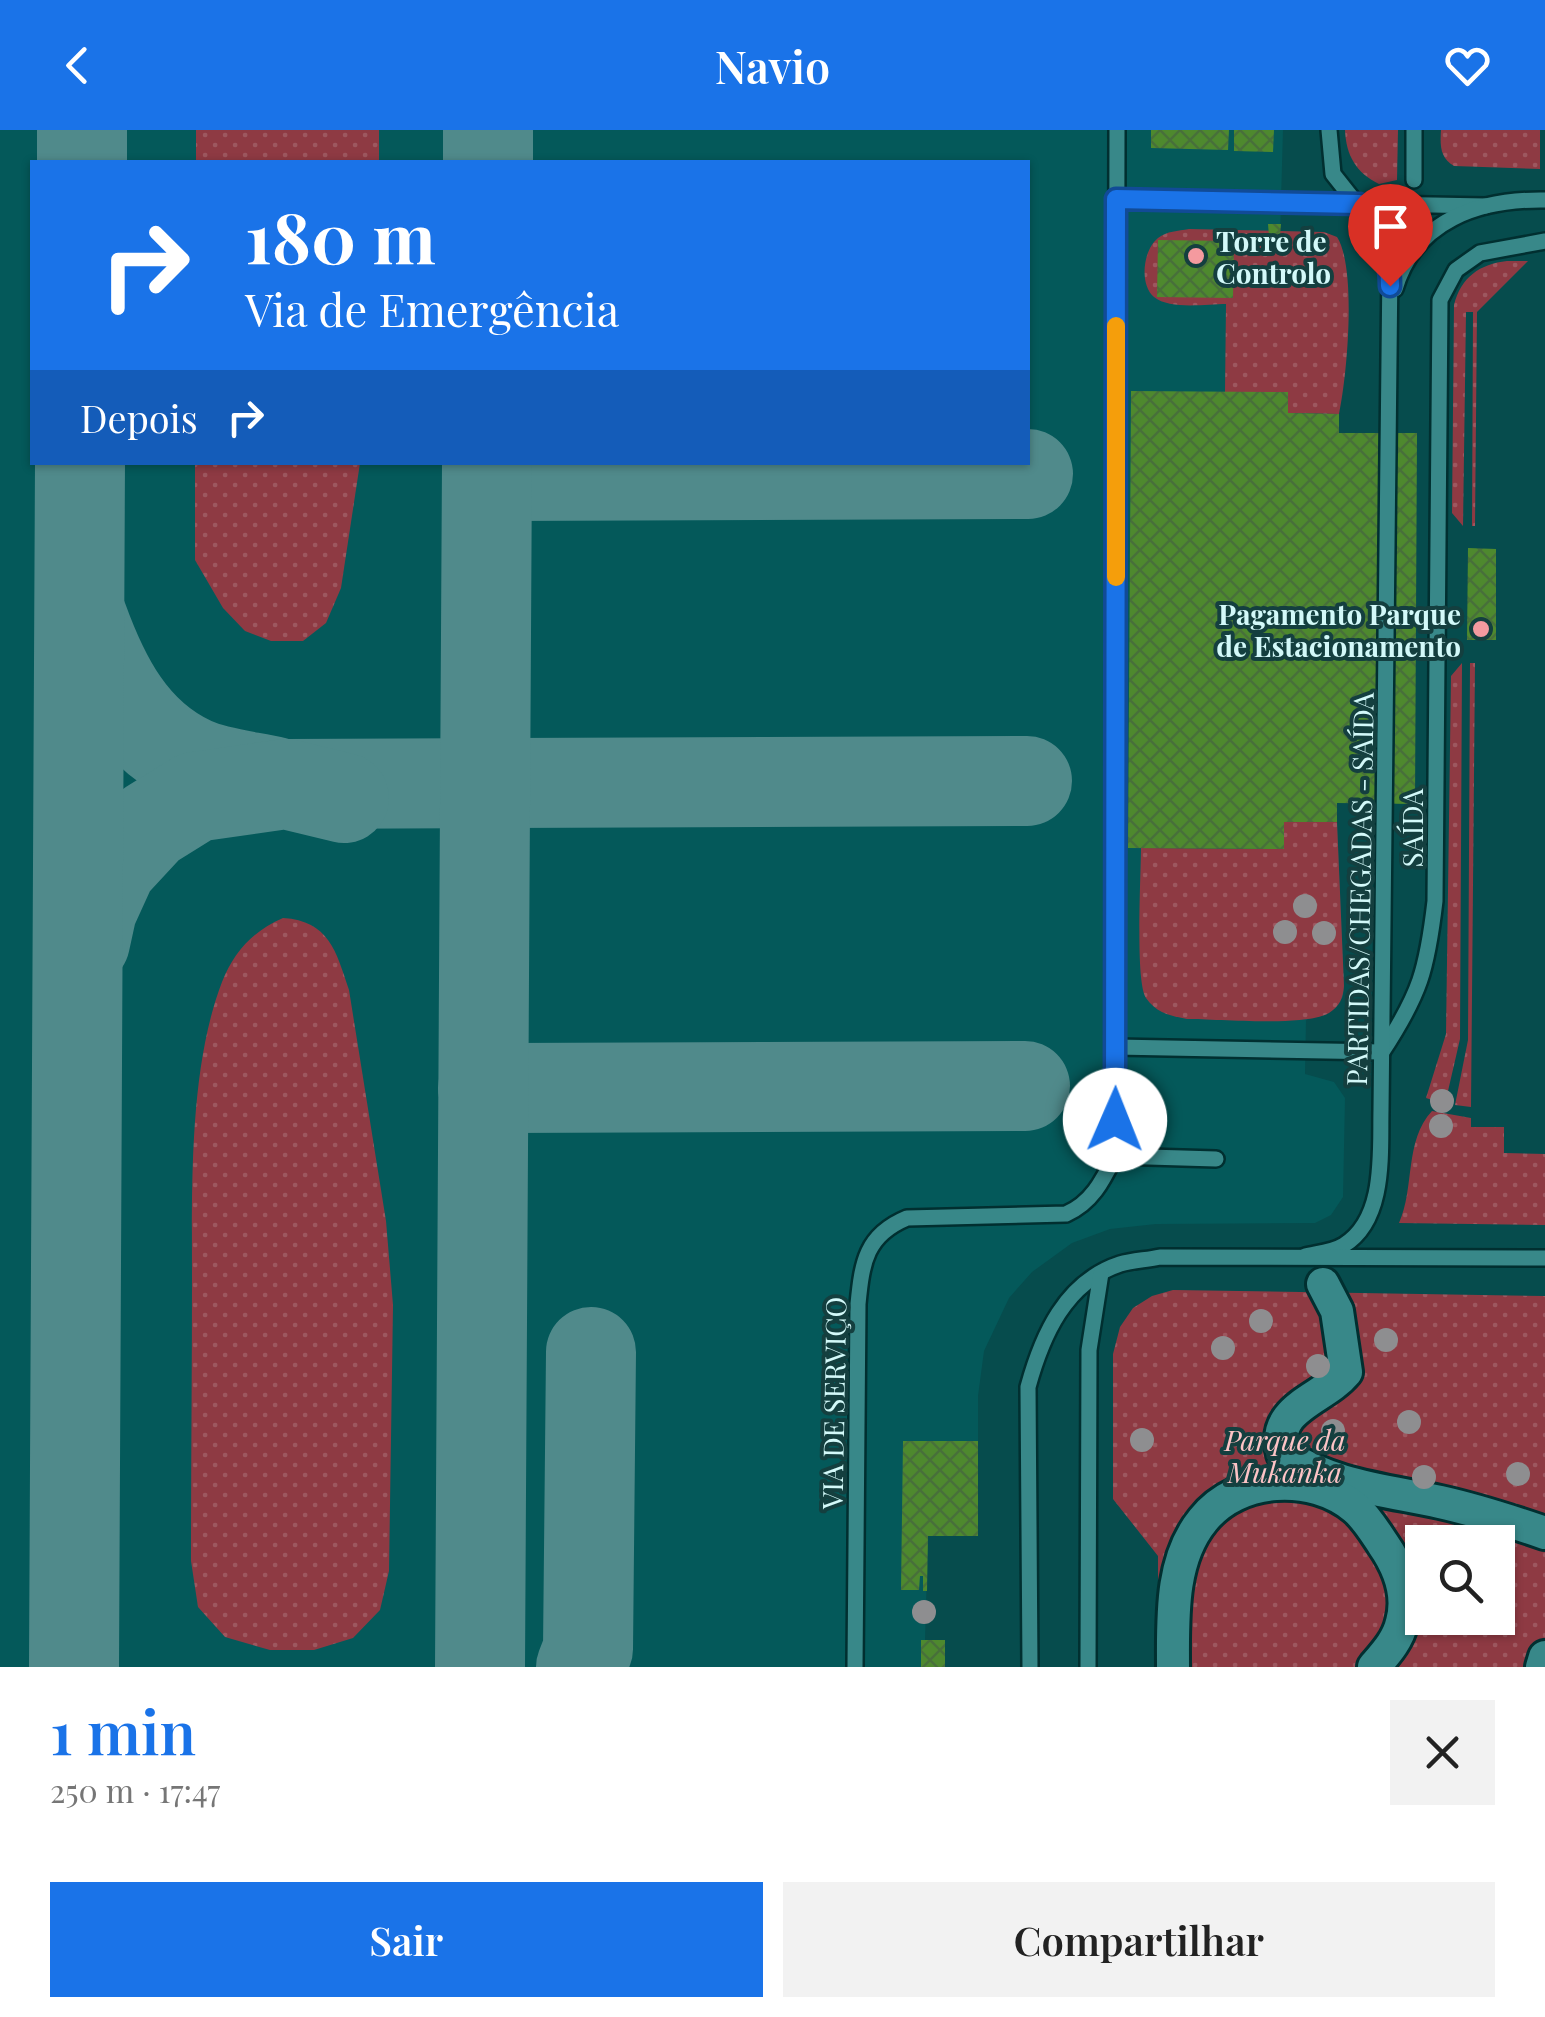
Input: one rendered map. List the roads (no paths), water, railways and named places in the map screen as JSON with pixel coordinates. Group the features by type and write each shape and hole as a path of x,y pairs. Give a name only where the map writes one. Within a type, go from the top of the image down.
{"street":[{"path":"1314,1270 1337,1311 1346,1372 1288,1417 1281,1429 1283,1454 1351,1485 1460,1506 1545,1534"},
{"path":"1173,1667 1175,1592 1191,1540 1202,1520 1238,1494 1258,1485 1282,1484 1310,1486 1356,1508 1400,1572 1405,1602 1403,1620 1398,1636 1374,1667"},
{"path":"1542,1667 1545,1657"}],"lane":[{"path":"1117,130 1114,1156 1216,1159"},
{"name":"PARTIDAS/CHEGADAS - SAÍDA","path":"1314,1270 1356,1236 1369,1217 1380,1169 1382,1052 1390,264 1380,232 1334,174 1330,130"},
{"path":"1414,130 1414,180"},
{"path":"1116,199 1486,206"},
{"name":"PARTIDAS/CHEGADAS - SAÍDA","path":"1390,308 1402,265 1422,239 1450,219 1512,200 1545,200"},
{"name":"SAÍDA","path":"1382,1052 1412,1008 1428,960 1435,902 1440,300 1456,270 1480,253 1545,241"},
{"path":"1116,1048 1382,1052"},
{"name":"VIA DE SERVIÇO","path":"855,1667 858,1304 860,1275 870,1247 886,1226 907,1218 1066,1214 1077,1209 1097,1189 1114,1156"},
{"path":"1030,1667 1028,1386 1040,1342 1065,1302 1101,1273 1121,1264 1160,1257 1314,1270 1545,1258"},
{"path":"1088,1667 1089,1350 1101,1273"}],"place":[{"name":"Torre de Controlo","path":"1196,256"},
{"name":"Pagamento Parque de Estacionamento","path":"1481,629"}],"park label":[{"name":"Parque da Mukanka","path":"1285,1455"}]}
